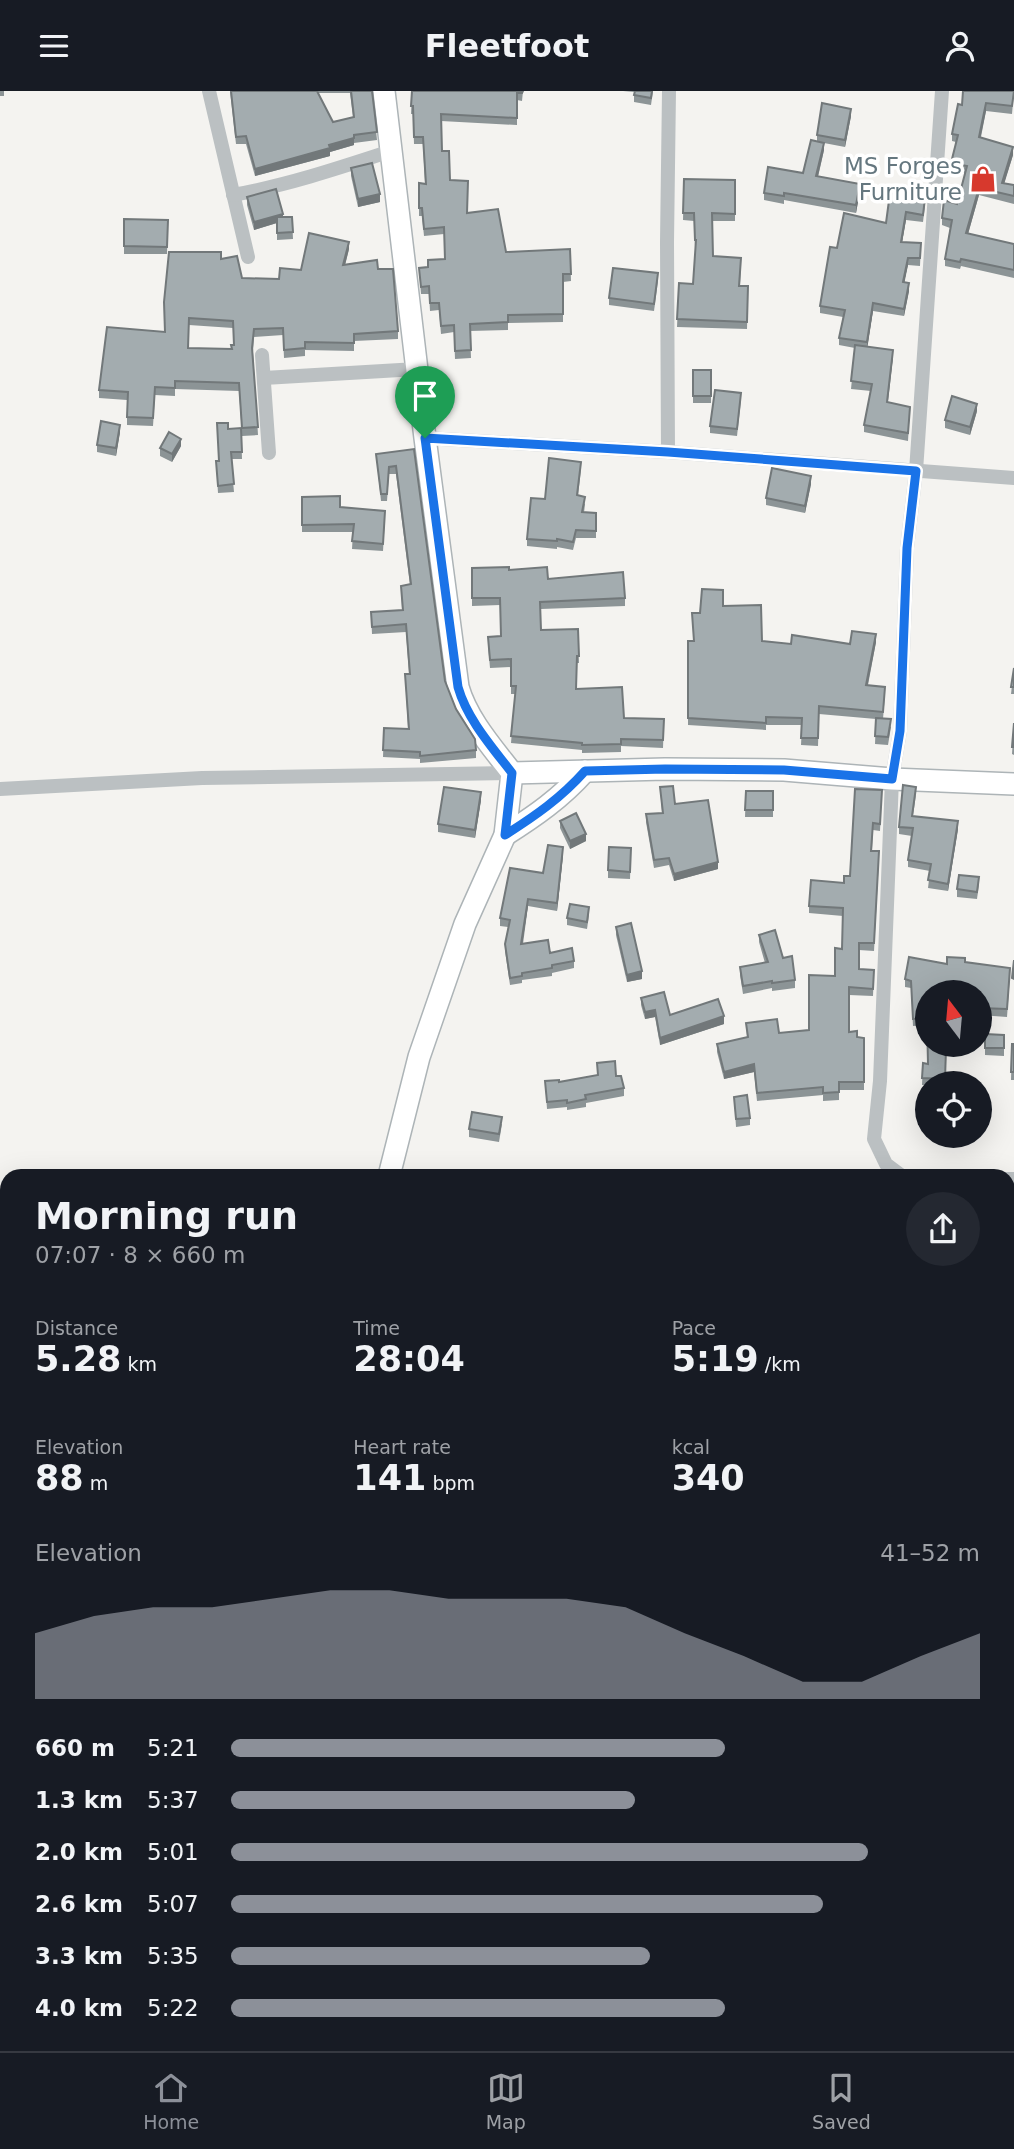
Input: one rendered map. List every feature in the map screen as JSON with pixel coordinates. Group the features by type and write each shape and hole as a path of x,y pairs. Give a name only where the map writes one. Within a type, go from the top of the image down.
{"main road":[{"path":"384,91 458,687 485,738 512,773 505,835 465,924 427,1033 391,1169"},
{"path":"512,773 665,769 784,770 892,779 1014,784"},
{"path":"505,835 549,806 585,771"}],"street":[{"path":"209,91 248,257"},
{"path":"668,452 667,242 670,91"},
{"path":"893,1169 886,1164 874,1139 880,1081 892,779 900,731 907,548 916,471 942,91"},
{"path":"233,195 271,188 391,151"},
{"path":"262,355 268,453"},
{"path":"264,378 417,369"},
{"path":"425,438 668,452 1014,478"},
{"path":"0,789 201,778 512,773"}],"building":[{"path":"231,91 317,91 333,122 354,117 351,91 372,91 377,132 354,135 354,138 329,145 330,148 255,169 246,136 236,137"},
{"path":"412,91 523,91 517,93 517,118 441,114 442,151 449,151 450,180 468,181 467,213 498,209 506,252 570,249 571,274 563,274 563,314 508,315 508,322 470,324 471,350 455,351 454,325 441,326 439,303 430,303 429,286 421,287 419,268 428,267 428,260 445,259 444,227 424,229 422,208 419,208 419,183 426,184 423,137 414,137"},
{"path":"635,91 652,91 651,98 634,95"},
{"path":"963,91 1014,91 1012,106 986,103 979,137 1013,147 1002,183 1014,185 1014,196 979,188 966,233 1014,244 1014,270 961,259 960,262 945,259 952,220 942,218 944,200 957,204 967,166 951,163 958,135 952,134 958,104 962,105"},
{"path":"822,103 851,109 845,140 817,135"},
{"path":"811,140 824,143 816,176 860,184 856,205 784,193 784,196 764,193 768,167 803,173"},
{"path":"372,163 380,194 358,199 351,168"},
{"path":"684,179 735,180 735,214 712,213 713,256 741,258 739,286 748,286 747,322 677,319 679,283 693,284 696,240 694,213 683,213"},
{"path":"276,189 283,214 254,222 247,197"},
{"path":"890,193 925,198 923,215 906,212 901,242 921,243 920,258 908,258 903,282 909,283 904,309 873,303 867,342 839,338 845,310 820,306 830,247 837,248 844,213 886,223"},
{"path":"277,217 292,217 293,232 277,233"},
{"path":"124,219 168,220 167,247 124,246"},
{"path":"309,233 349,242 343,265 377,260 378,269 393,269 398,331 354,334 354,343 305,342 305,348 284,350 283,328 254,329 252,348 258,427 242,428 239,383 175,381 175,388 155,387 153,418 127,417 128,392 99,390 107,327 165,332 164,302 169,252 221,252 221,259 237,256 242,278 279,279 280,268 301,270","holes":["189,318 233,321 232,349 188,348"]},
{"path":"613,268 658,273 654,304 609,298"},
{"path":"855,345 893,350 887,402 910,407 908,433 864,425 872,384 851,381"},
{"path":"693,370 711,370 711,396 693,396"},
{"path":"715,390 741,393 737,429 710,426"},
{"path":"952,396 977,404 970,427 945,420"},
{"path":"101,421 120,425 116,448 97,445"},
{"path":"217,423 228,423 228,429 241,428 242,452 231,452 234,484 218,486"},
{"path":"169,432 181,439 172,454 160,448"},
{"path":"414,449 445,681 456,709 475,739 476,750 420,756 420,752 383,750 384,728 409,729 405,674 410,674 406,624 372,627 371,612 403,610 401,586 411,584 396,466 389,467 387,494 381,494 376,454"},
{"path":"549,458 581,462 577,495 585,497 582,512 596,513 596,531 576,530 573,542 527,539 531,498 545,499"},
{"path":"772,468 811,476 805,506 766,498"},
{"path":"340,496 340,507 385,511 383,544 352,541 354,524 302,525 302,497"},
{"path":"509,567 509,570 547,567 548,579 623,572 625,598 540,602 541,630 578,629 576,689 622,687 624,718 664,719 663,740 621,739 621,744 582,745 511,736 516,686 511,686 511,659 490,660 488,637 501,636 500,598 472,598 472,568"},
{"path":"702,589 723,590 723,606 761,605 762,641 791,644 792,635 850,644 852,631 876,634 866,685 885,687 883,712 819,706 818,738 801,738 802,718 766,717 766,723 688,718 688,641 694,641 692,613 700,613"},
{"path":"876,718 891,719 888,737 875,736"},
{"path":"903,785 916,787 912,816 958,821 948,884 928,880 931,864 908,860 913,828 899,827"},
{"path":"673,786 675,804 708,800 718,862 674,874 669,858 654,860 646,814 663,813 660,787"},
{"path":"444,787 481,792 475,830 438,824"},
{"path":"855,789 882,790 880,824 873,823 871,851 879,851 874,943 859,943 859,969 874,970 873,989 849,987 849,1032 857,1031 857,1037 864,1038 864,1082 839,1082 839,1092 823,1093 823,1087 757,1093 754,1064 724,1072 717,1044 748,1037 746,1023 777,1019 779,1033 809,1030 809,975 835,976 835,948 842,949 843,908 809,906 811,880 844,883 844,876 850,876"},
{"path":"746,791 773,791 773,810 745,810"},
{"path":"576,813 586,834 570,841 560,821"},
{"path":"548,845 563,847 557,903 528,899 521,944 548,940 550,953 572,948 574,961 510,978 505,944 510,920 500,918 510,868 543,873"},
{"path":"609,847 631,848 630,872 608,870"},
{"path":"959,875 979,877 977,892 957,889"},
{"path":"570,904 589,907 587,922 567,918"},
{"path":"631,923 642,971 627,975 616,927"},
{"path":"775,930 783,958 792,956 795,980 743,986 740,967 768,962 759,935"},
{"path":"909,957 947,964 947,957 965,958 965,962 1010,968 1007,1009 992,1008 992,980 915,980 913,1019 911,981 905,979"},
{"path":"664,992 670,1015 718,999 724,1016 660,1038 655,1010 645,1012 641,998"},
{"path":"992,1034 1004,1035 1004,1048 992,1048"},
{"path":"1014,1044 1014,1072 1011,1072"},
{"path":"928,1057 946,1057 945,1071 922,1071 923,1063 928,1064"},
{"path":"615,1061 616,1076 621,1076 624,1088 585,1095 586,1099 567,1103 567,1100 547,1102 545,1081 559,1082 598,1075 597,1063"},
{"path":"747,1095 750,1118 736,1119 734,1097"},
{"path":"472,1112 502,1117 499,1134 469,1129"}],"place":[{"name":"MS Forges Furniture","path":"983,179"}],"route":[{"path":"425,438 668,452 916,471 907,548 900,731 892,779 784,770 585,771 549,806 505,835 512,773 485,738 458,687 425,438"}]}
